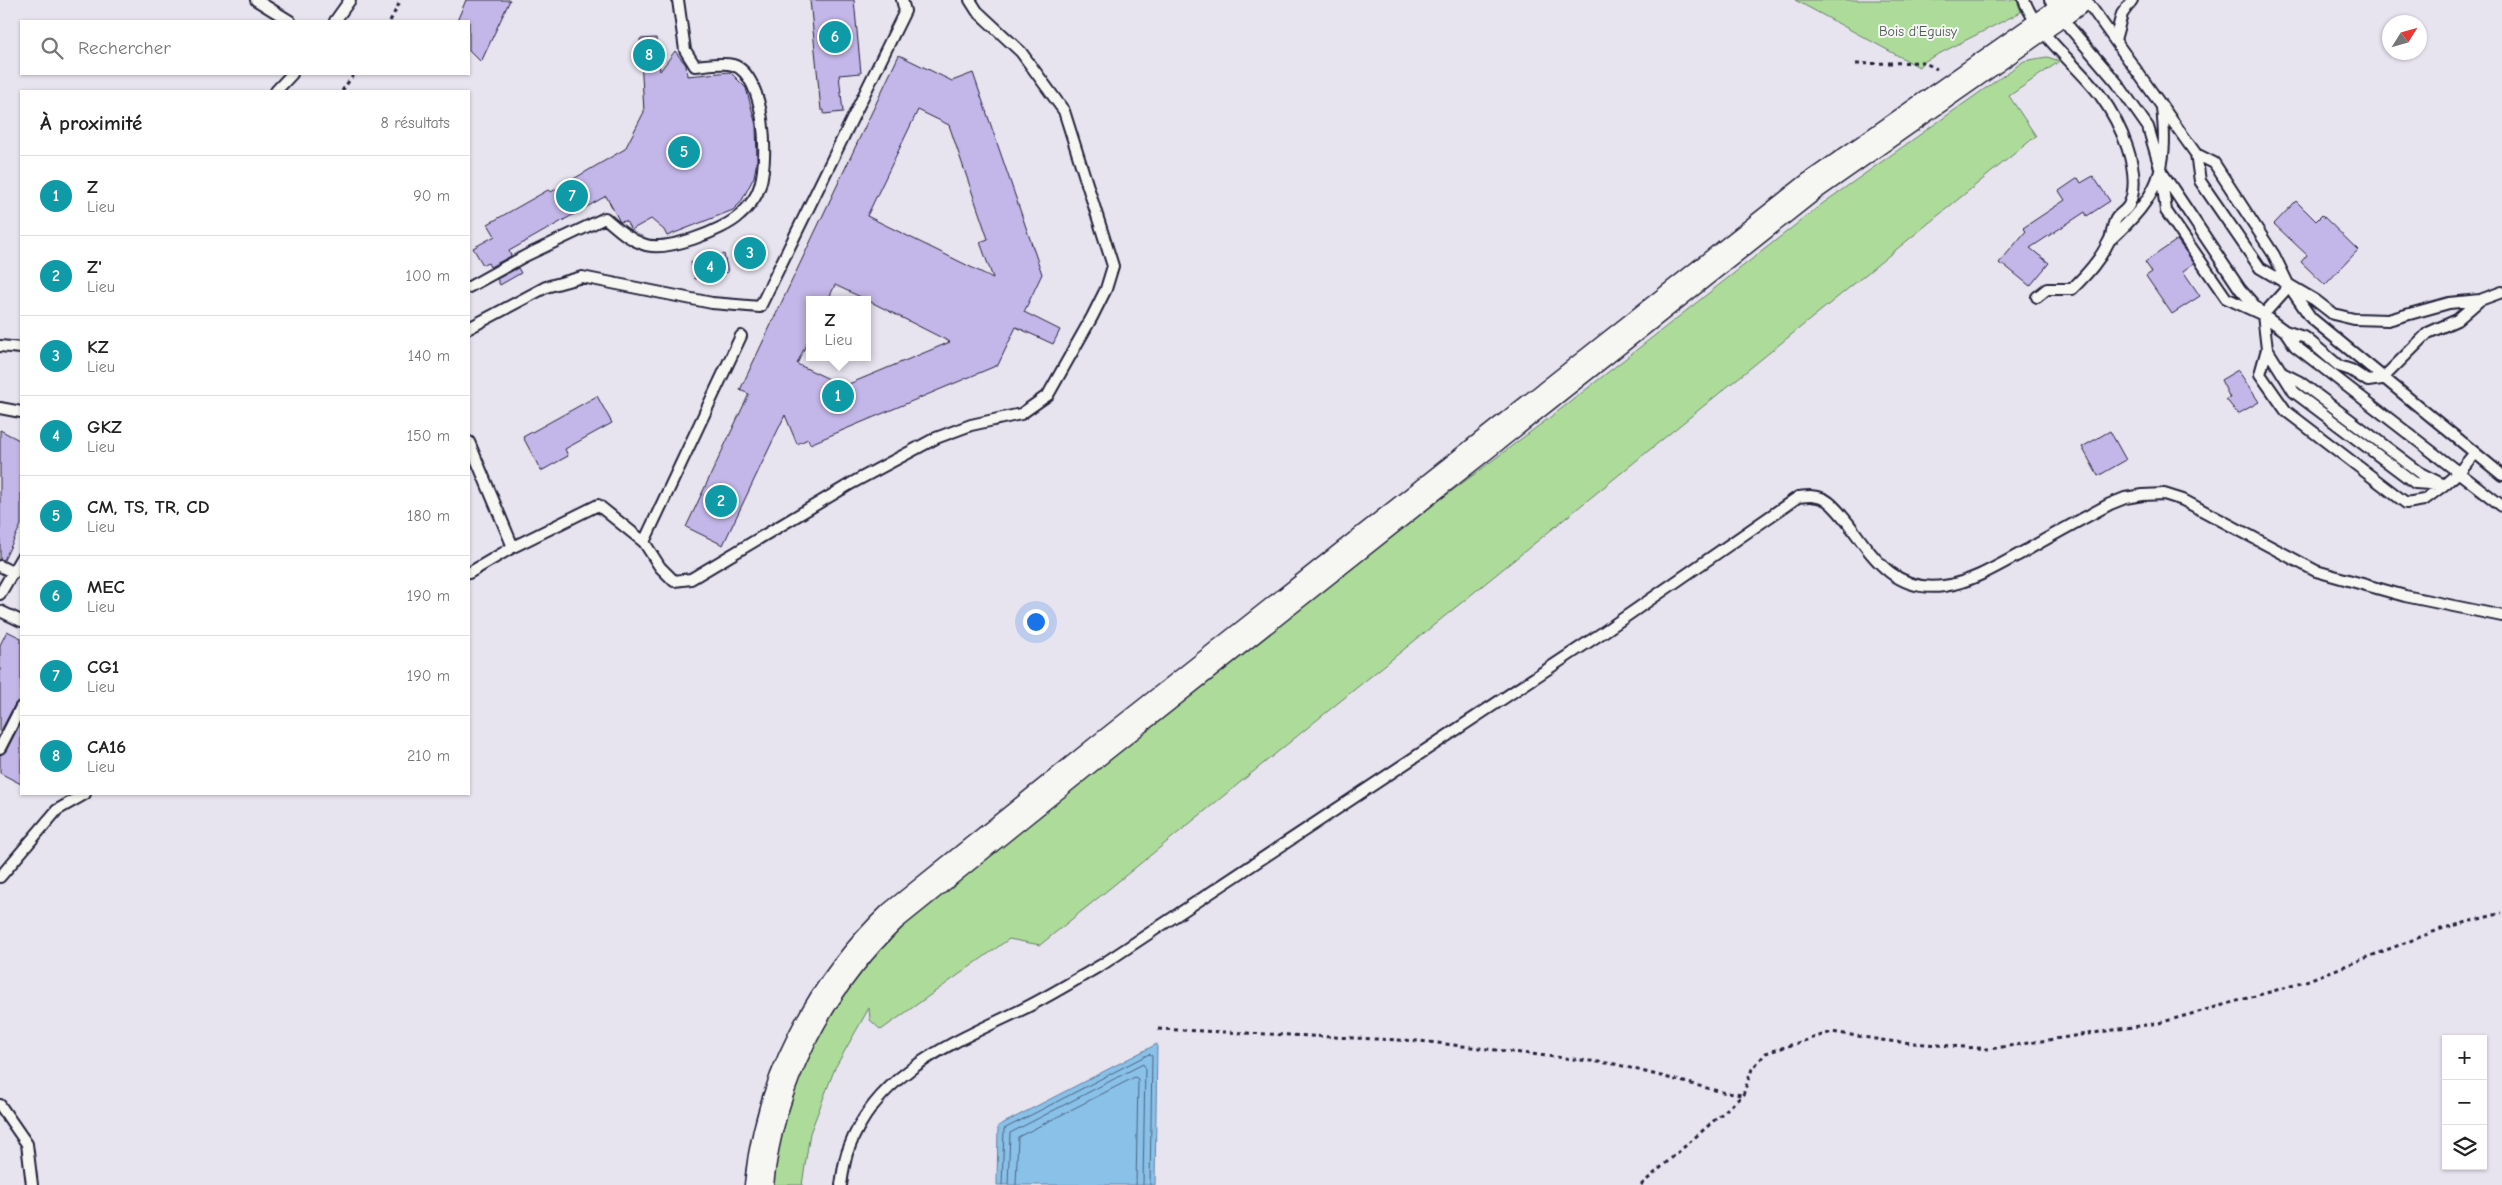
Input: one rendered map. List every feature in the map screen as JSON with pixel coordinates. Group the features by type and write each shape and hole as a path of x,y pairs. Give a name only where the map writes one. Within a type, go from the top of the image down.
{"main road":[{"path":"759,1185 772,1118 800,1041 842,973 870,939 894,916 1099,750 1811,187 1962,82 2057,10"}],"lane":[{"path":"256,0 288,20"},
{"path":"336,20 350,0"},
{"path":"470,286 525,256 605,218 624,234 644,245 672,245 710,232 739,216 758,192 766,159 764,121 750,77 733,65 695,66 685,50 678,0"},
{"path":"902,0 905,11"},
{"path":"470,327 546,287 582,277 712,303 760,308 910,0"},
{"path":"470,572 513,547 598,505 644,542 660,567 674,581 691,579 852,483 936,438 971,425 1021,414 1048,394 1092,317 1106,289 1113,266 1064,111 1021,52 977,11 970,0"},
{"path":"2024,0 2057,10 2117,83 2148,127 2161,171 2166,211 2226,298 2262,315 2285,331 2306,338 2339,366 2351,370 2368,381 2382,379 2428,333 2457,320 2480,300"},
{"path":"2086,0 2196,154 2200,181 2260,268 2314,300 2333,314 2354,319 2388,320 2448,302 2480,300 2502,292"},
{"path":"2115,40 2122,14 2132,0"},
{"path":"2057,10 2056,48 2099,95 2120,130 2132,163 2133,185 2129,206 2115,220 2111,238"},
{"path":"277,90 291,75"},
{"path":"2037,297 2047,289 2072,289 2096,264 2111,238 2130,220 2150,196 2161,171 2166,142 2162,107"},
{"path":"2196,154 2214,163 2274,255 2289,286 2311,318 2382,379 2502,475"},
{"path":"2161,171 2240,289 2262,315 2267,349 2294,392 2415,483 2444,485"},
{"path":"2262,315 2289,286"},
{"path":"2285,331 2295,346 2502,506"},
{"path":"644,542 741,336"},
{"path":"0,346 20,348"},
{"path":"2267,349 2260,374 2286,411 2406,503 2424,500 2459,472 2474,454"},
{"path":"0,408 20,412"},
{"path":"470,444 513,547"},
{"path":"841,1185 848,1148 870,1108 902,1074 948,1044 1021,1010 1102,964 1606,631 1798,497 1813,496 1826,499 1843,516 1878,564 1899,579 1921,585 1943,586 1968,580 2110,504 2125,498 2164,494 2202,508 2291,559 2316,571 2405,596 2502,616"},
{"path":"0,594 20,560"},
{"path":"0,566 14,573"},
{"path":"0,611 20,621"},
{"path":"0,748 20,708"},
{"path":"0,877 57,810 83,795"},
{"path":"0,1105 27,1144 32,1185"}],"path":[{"path":"391,20 401,0"},
{"path":"1856,64 1923,62 1962,82"},
{"path":"343,90 353,75"},
{"path":"1641,1185 1743,1095 1752,1069 1766,1053 1832,1032 1888,1041 1989,1049 2159,1023 2298,984 2441,929 2502,913"},
{"path":"1158,1029 1420,1041 1615,1064 1726,1093 1743,1095"}],"green space":[{"name":"Bois d'Eguisy","path":"1795,0 2017,0 2021,12 1923,62 1919,67"},
{"path":"2047,57 2060,61 2009,96 2036,136 1040,945 1009,939 881,1030 870,1020 869,1008 835,1068 810,1133 802,1185 773,1185 783,1125 803,1067 816,1039 831,1012 866,962 903,923 1296,608 1565,406 1822,204 2024,61"}],"water":[{"path":"1157,1044 1155,1185 997,1185 998,1126"}],"building":[{"path":"466,0 510,0 481,62 470,51 470,20 457,20"},
{"path":"810,0 854,0 861,73 839,75 843,112 824,114 824,110 821,110"},
{"path":"656,38 660,71 675,51 686,65 687,76 730,72 746,88 756,125 757,161 754,177 741,202 733,210 667,236 664,230 651,219 631,230 626,221 620,222 606,196 509,251 511,256 490,267 488,263 483,265 473,248 495,236 488,224 548,190 551,192 625,149 644,112 640,39"},
{"path":"899,55 952,81 973,73 1042,274 1024,312 1060,330 1053,344 1016,327 998,365 810,444 808,439 797,444 785,415 723,545 686,527 749,394 740,390","holes":["918,110 949,125 988,239 980,242 993,278 867,216"]},
{"path":"2093,176 2110,201 2087,216 2085,212 2030,248 2049,263 2030,286 1999,263 2026,231 2023,228 2065,200 2059,191 2078,178 2081,183"},
{"path":"2296,201 2316,221 2322,215 2358,250 2325,285 2301,262 2307,255 2274,224"},
{"path":"2177,240 2194,263 2183,271 2200,296 2172,314 2146,276 2152,272 2145,262"},
{"path":"724,254 728,272 695,279 691,262"},
{"path":"518,268 521,273 500,285 497,279"},
{"path":"2238,370 2259,402 2238,414 2226,399 2230,398 2221,380"},
{"path":"597,396 612,423 565,449 568,456 541,471 523,437"},
{"path":"0,430 20,440 20,527 4,560 0,559"},
{"path":"2110,431 2126,460 2098,476 2082,447"},
{"path":"7,631 20,638 20,701 15,704 0,733 0,645"},
{"path":"20,724 20,783 0,773 0,755 6,751"}],"place":[{"name":"MEC","path":"835,37"},
{"name":"CA16","path":"649,55"},
{"name":"CM, TS, TR, CD","path":"684,152"},
{"name":"CG1","path":"572,196"},
{"name":"KZ","path":"750,253"},
{"name":"GKZ","path":"710,267"},
{"name":"Z","path":"838,396"},
{"name":"Z'","path":"721,501"}]}
